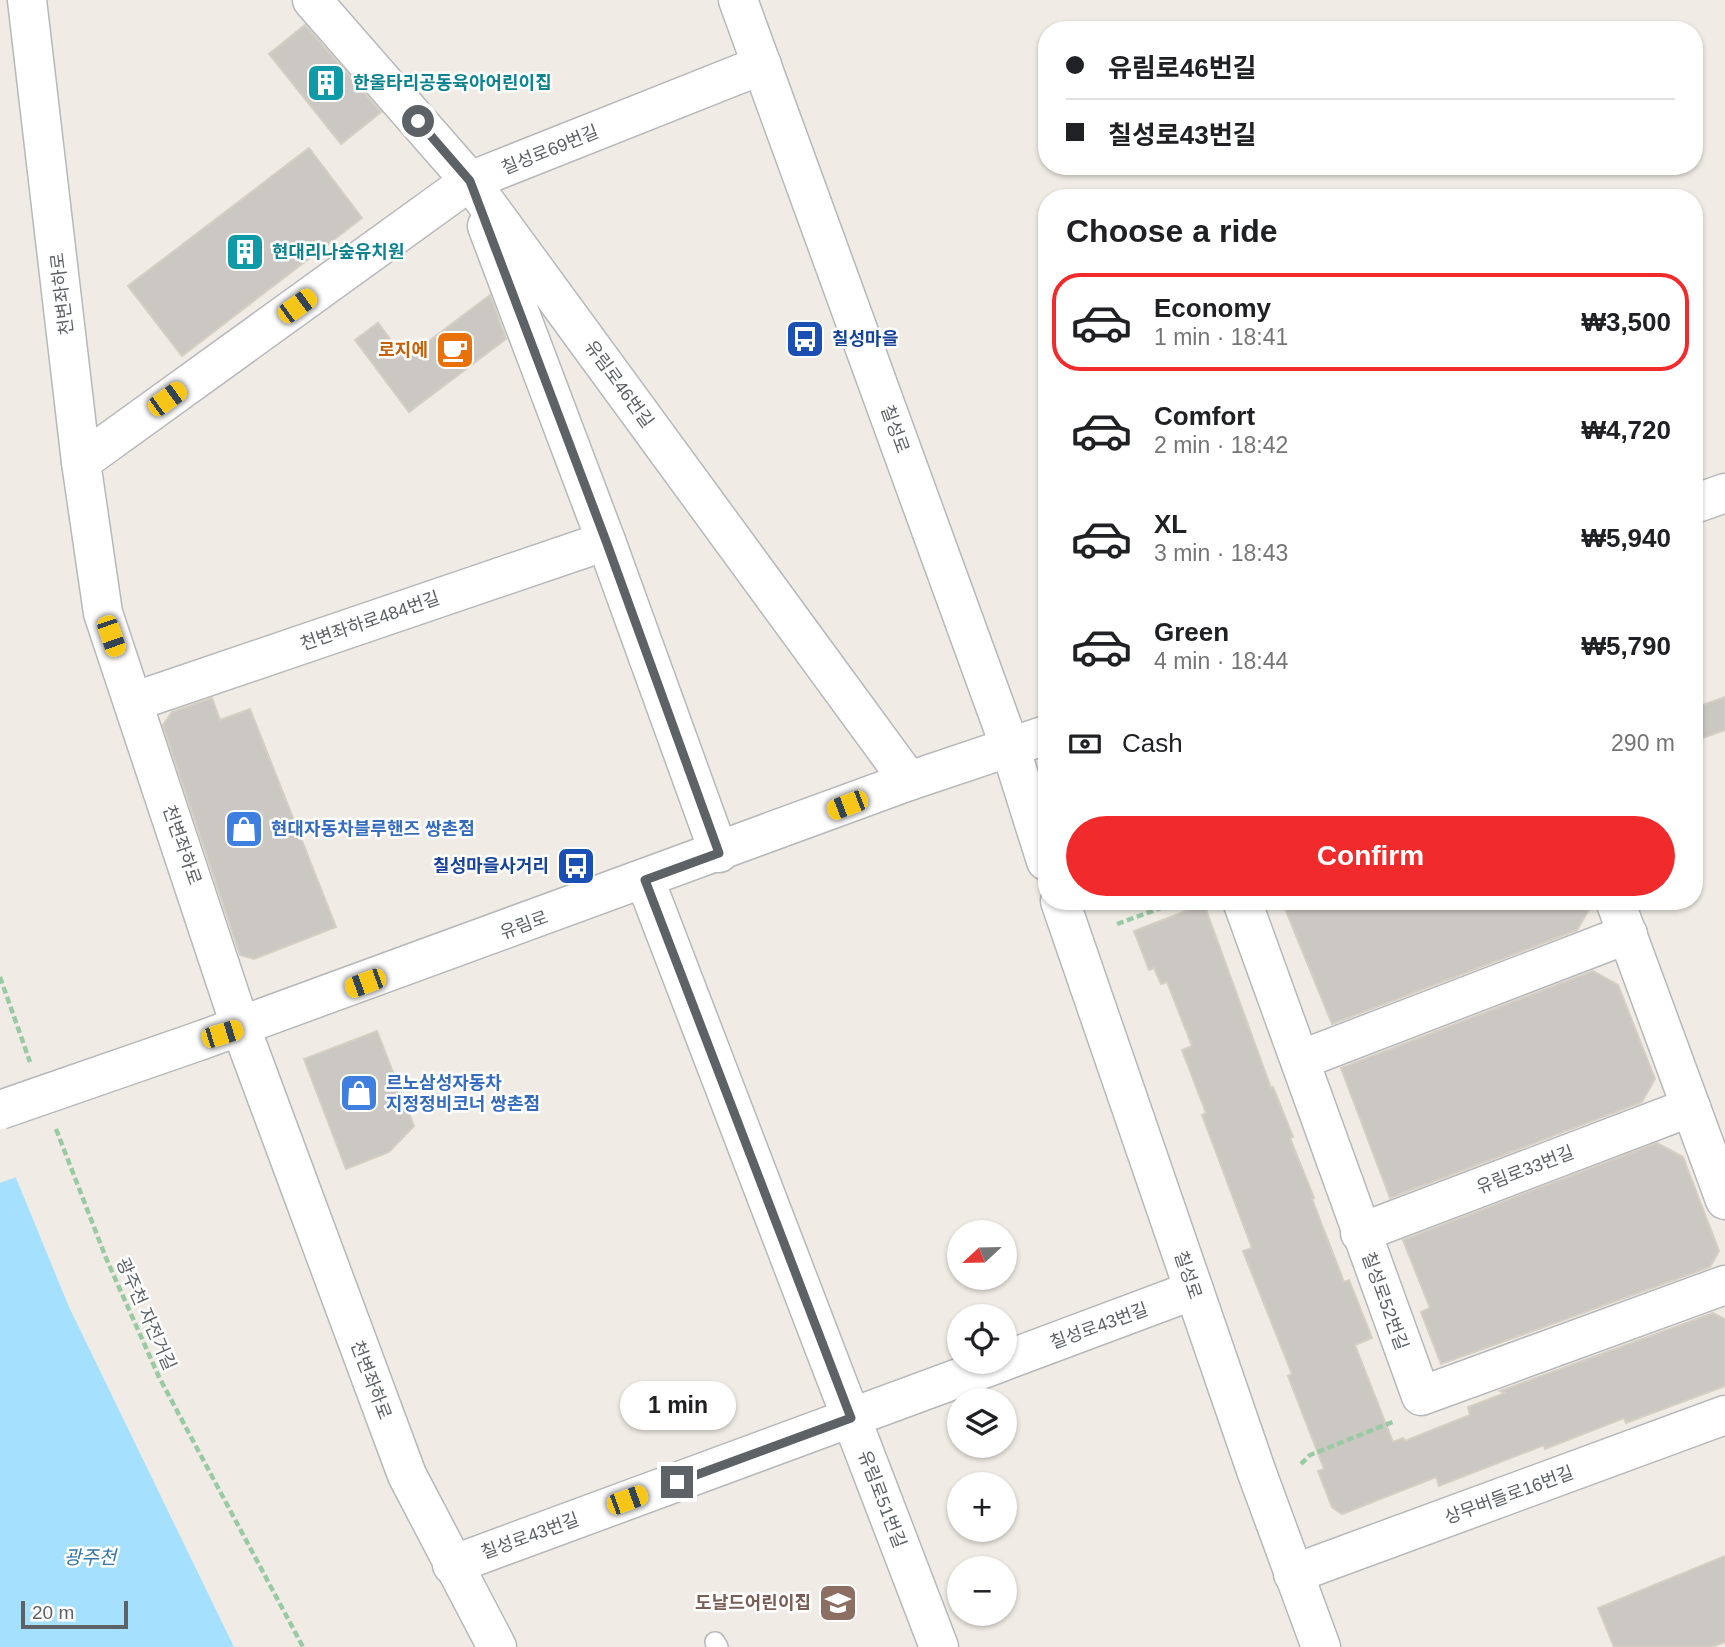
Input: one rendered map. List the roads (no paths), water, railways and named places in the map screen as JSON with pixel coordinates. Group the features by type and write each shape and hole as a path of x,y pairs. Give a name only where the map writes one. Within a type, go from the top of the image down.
{"street":[{"name":"천변좌하로","path":"27,0 81,461 103,613 241,1028 407,1475 497,1647"},
{"name":"유림로46번길","path":"312,0 470,181 909,782"},
{"name":"칠성로","path":"738,0 1010,747 1038,836"},
{"name":"칠성로69번길","path":"81,461 470,181 762,65"},
{"path":"470,181 606,541 719,853"},
{"path":"1703,501 1725,493"},
{"name":"천변좌하로484번길","path":"133,702 606,541"},
{"name":"유림로","path":"0,1110 241,1028 909,782 1038,738"},
{"name":"유림로51번길","path":"645,880 939,1647"},
{"name":"칠성로","path":"1063,910 1293,1574 1321,1647"},
{"name":"칠성로52번길","path":"1245,910 1421,1396 1725,1285"},
{"path":"1300,1060 1621,918 1725,1200"},
{"name":"유림로33번길","path":"1360,1233 1691,1108"},
{"name":"칠성로43번길","path":"1017,1356 1194,1290"},
{"name":"칠성로43번길","path":"452,1565 968,1374"},
{"name":"상무버들로16번길","path":"1293,1574 1725,1415"}],"water":[{"name":"광주천","path":"0,1139 69,1307 234,1647 0,1647"}],"place":[{"name":"한울타리공동육아어린이집","path":"326,83"},
{"name":"현대리나숲유치원","path":"245,252"},
{"name":"칠성마을","path":"805,339"},
{"name":"로지에","path":"455,350"},
{"name":"현대자동차블루핸즈 쌍촌점","path":"244,829"},
{"name":"칠성마을사거리","path":"576,866"},
{"name":"르노삼성자동차 지정정비코너 쌍촌점","path":"359,1093"},
{"name":"도날드어린이집","path":"838,1603"}]}
